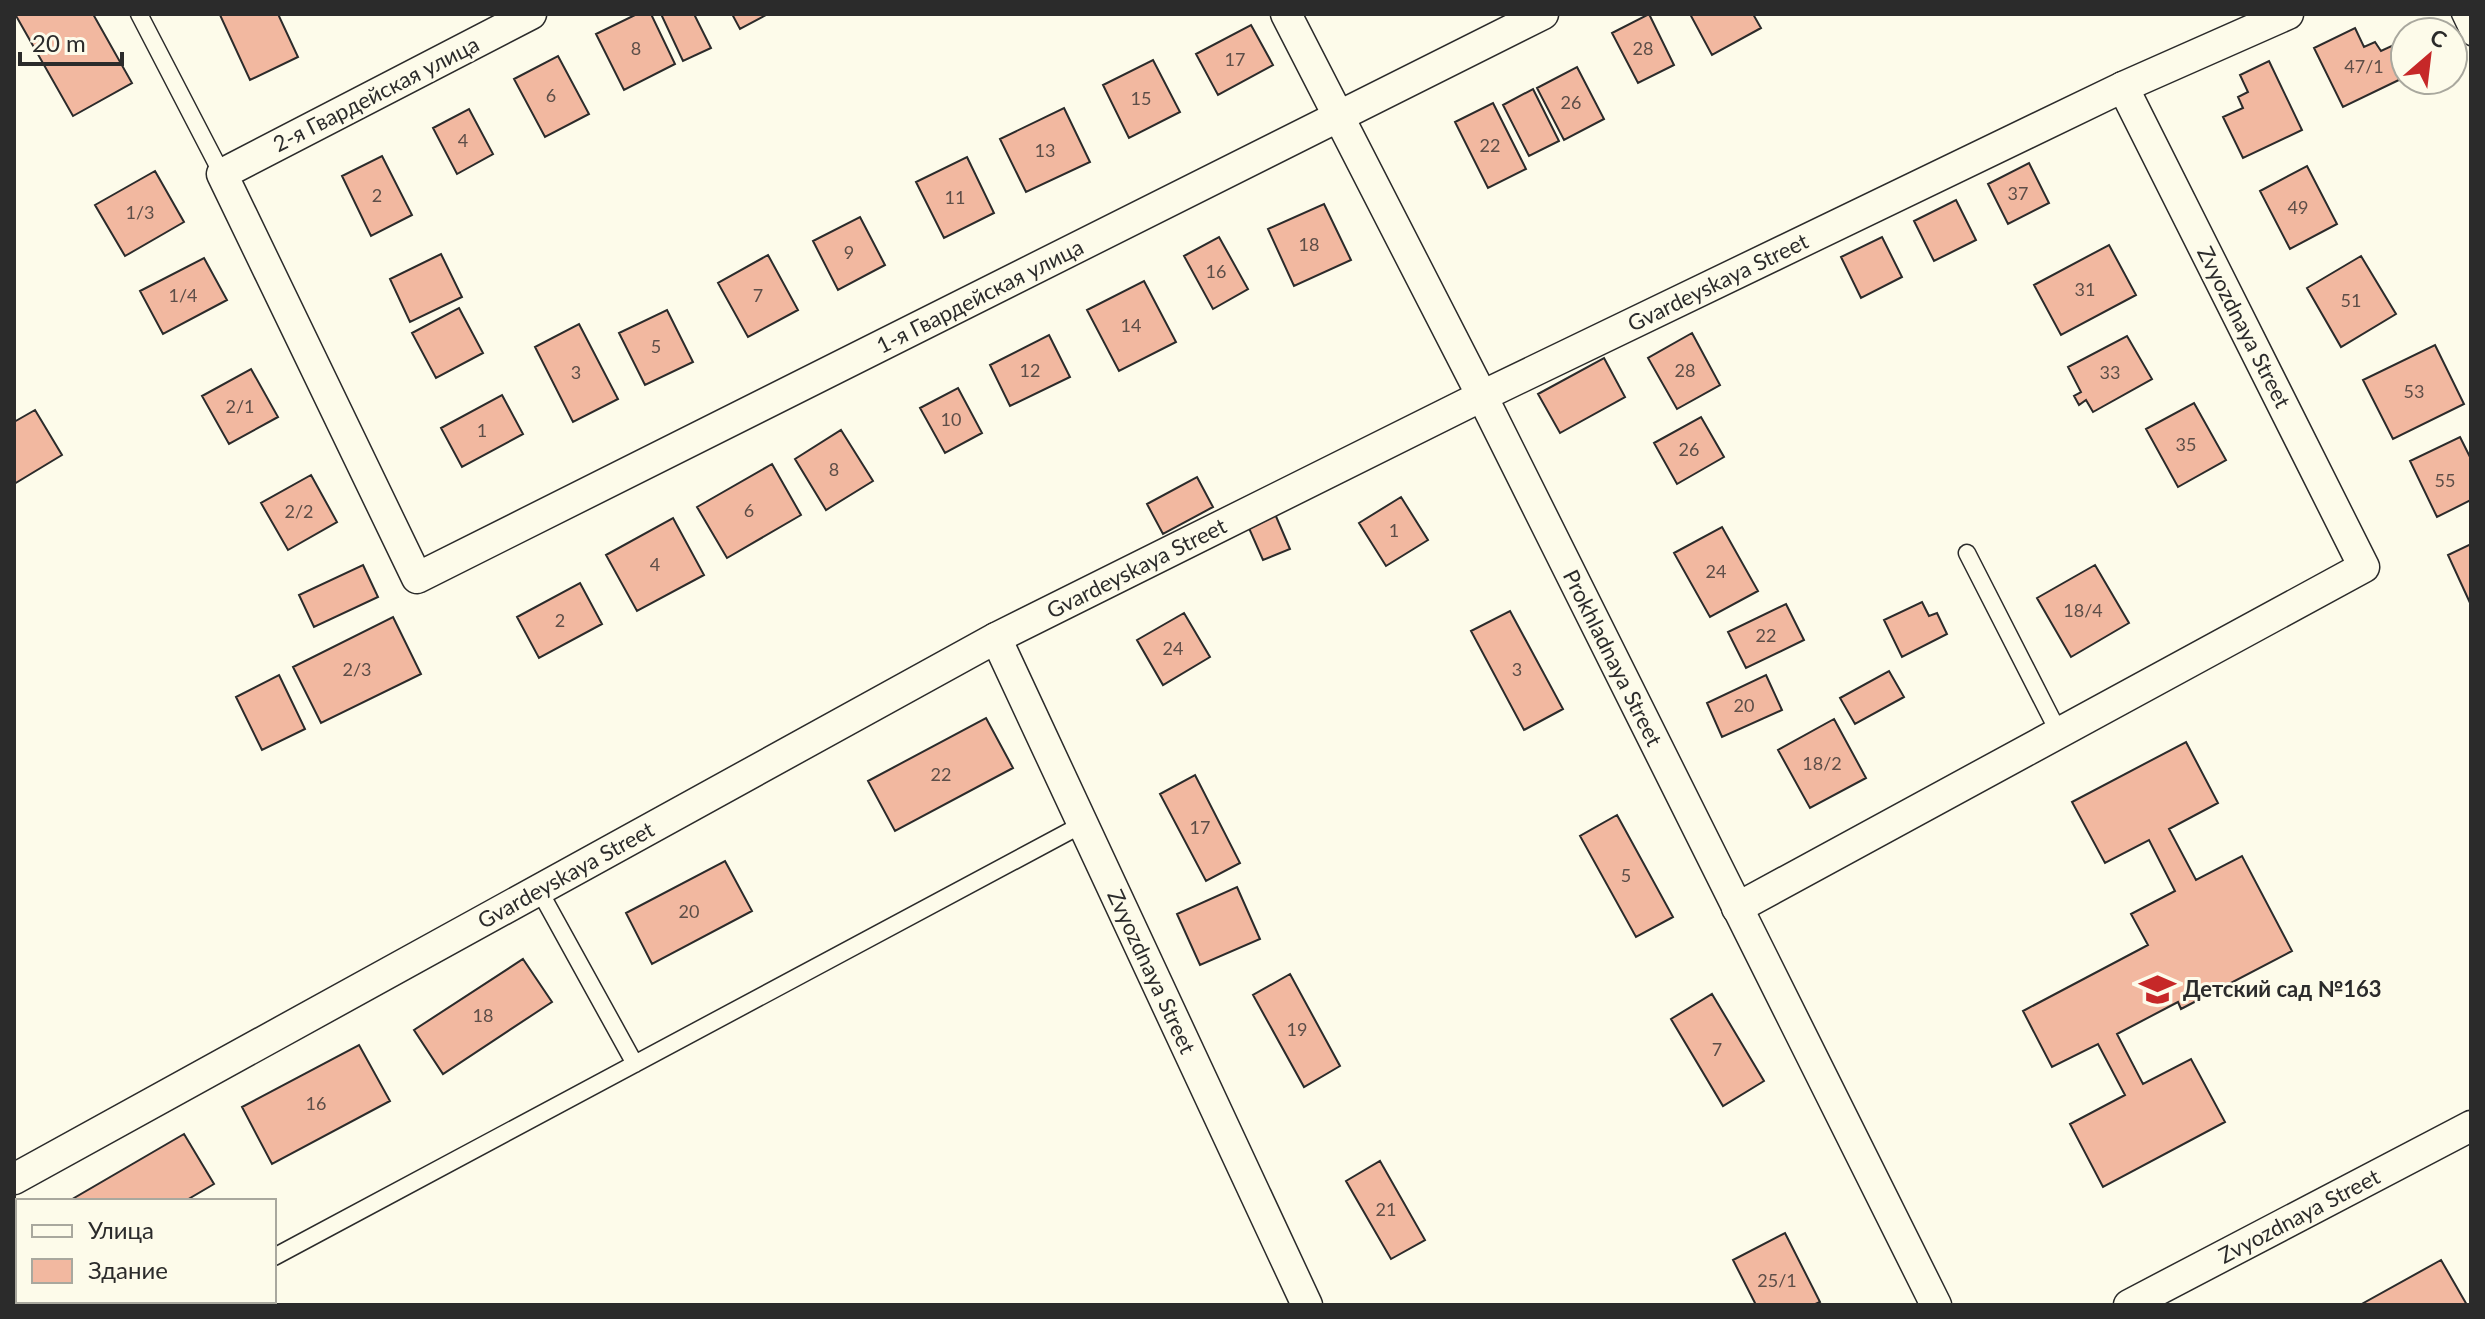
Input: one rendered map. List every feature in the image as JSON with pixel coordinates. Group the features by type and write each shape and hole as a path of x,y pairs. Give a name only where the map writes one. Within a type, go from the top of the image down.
{"street":[{"name":"2-я Гвардейская улица","path":"222,174 531,14"},
{"name":"Prokhladnaya Street","path":"1286,14 1482,396 1936,1305"},
{"name":"1-я Гвардейская улица","path":"222,174 417,578 1543,14"},
{"name":"Gvardeyskaya Street","path":"14,1179 996,638 1482,396 2123,87 2288,14"},
{"name":"Zvyozdnaya Street","path":"2059,733 2364,567 2123,87"},
{"name":"Zvyozdnaya Street","path":"996,638 1307,1305"},
{"path":"1737,908 2059,733"},
{"name":"Zvyozdnaya Street","path":"2129,1305 2471,1126"}],"lane":[{"path":"139,14 222,174"},
{"path":"2460,14 2471,37"},
{"path":"1967,553 2059,733"},
{"path":"276,1256 1083,824"},
{"path":"539,890 635,1064"}],"building":[{"path":"15,14 93,14 132,83 73,116"},
{"path":"278,14 298,57 250,80 220,15"},
{"path":"637,14 651,14 675,64 624,90 596,34"},
{"path":"661,14 694,14 711,48 683,61"},
{"path":"732,14 765,14 766,15 740,29"},
{"path":"1649,14 1674,65 1638,83 1612,33"},
{"path":"1690,14 1753,14 1761,28 1712,55"},
{"path":"1251,25 1273,65 1218,95 1196,54"},
{"path":"2355,28 2364,47 2375,42 2381,51 2389,47 2389,85 2343,107 2314,48"},
{"path":"558,56 589,114 545,137 514,79"},
{"path":"1153,60 1180,112 1129,138 1103,85"},
{"path":"2269,61 2302,130 2243,158 2223,117 2243,108 2238,97 2248,92 2240,75"},
{"path":"1577,67 1604,119 1564,140 1537,88"},
{"path":"1533,89 1559,141 1529,156 1503,105"},
{"path":"1493,103 1526,169 1488,188 1455,122"},
{"path":"1064,108 1090,162 1026,192 1000,139"},
{"path":"469,109 493,154 457,174 433,128"},
{"path":"382,156 412,215 371,236 342,176"},
{"path":"967,157 994,213 944,238 916,182"},
{"path":"2029,163 2049,203 2008,224 1988,184"},
{"path":"2307,166 2337,224 2290,249 2260,191"},
{"path":"155,171 184,222 125,256 95,205"},
{"path":"1956,200 1976,240 1934,261 1914,221"},
{"path":"1324,204 1351,260 1294,286 1268,229"},
{"path":"860,217 885,265 838,290 813,241"},
{"path":"1219,237 1248,289 1213,309 1184,256"},
{"path":"1882,237 1902,277 1861,298 1841,257"},
{"path":"2109,245 2136,295 2061,335 2034,285"},
{"path":"441,254 462,297 410,322 390,279"},
{"path":"768,255 798,310 748,337 718,283"},
{"path":"2361,256 2396,314 2341,347 2307,288"},
{"path":"204,258 227,300 163,334 140,291"},
{"path":"1144,281 1176,342 1119,371 1087,310"},
{"path":"459,308 483,353 436,378 412,333"},
{"path":"667,310 693,362 645,385 619,333"},
{"path":"579,324 618,399 573,422 535,347"},
{"path":"1692,333 1720,385 1677,409 1648,358"},
{"path":"1049,335 1070,377 1010,406 990,365"},
{"path":"2127,336 2152,379 2093,412 2086,400 2079,405 2074,396 2081,392 2068,367"},
{"path":"2435,345 2464,404 2393,439 2363,380"},
{"path":"1604,358 1625,397 1560,433 1538,394"},
{"path":"251,369 278,417 229,444 202,396"},
{"path":"958,388 982,433 945,453 920,408"},
{"path":"502,395 523,434 462,467 441,428"},
{"path":"2194,403 2226,460 2178,487 2146,429"},
{"path":"35,410 62,455 14,484 14,422"},
{"path":"1701,417 1724,457 1677,484 1654,443"},
{"path":"841,430 873,481 826,510 795,459"},
{"path":"2460,437 2471,459 2471,500 2437,517 2410,461"},
{"path":"772,464 801,515 727,558 697,507"},
{"path":"311,475 337,522 288,550 261,503"},
{"path":"1197,477 1213,507 1163,534 1147,504"},
{"path":"1401,497 1428,540 1386,566 1359,523"},
{"path":"1275,514 1290,549 1263,560 1248,526"},
{"path":"673,518 704,575 637,611 606,555"},
{"path":"1722,527 1758,591 1710,617 1674,553"},
{"path":"2471,544 2471,605 2448,555"},
{"path":"363,565 378,597 314,627 299,595"},
{"path":"2095,565 2129,623 2071,657 2037,598"},
{"path":"580,583 602,624 539,658 517,617"},
{"path":"1922,602 1929,616 1937,613 1947,634 1902,657 1884,620"},
{"path":"1786,604 1804,640 1746,668 1728,632"},
{"path":"1510,611 1563,709 1524,730 1471,631"},
{"path":"1184,613 1210,657 1163,685 1137,640"},
{"path":"393,617 421,674 321,723 293,667"},
{"path":"1889,671 1904,697 1855,724 1840,698"},
{"path":"279,675 305,729 262,750 236,697"},
{"path":"1766,675 1782,710 1722,737 1707,703"},
{"path":"986,718 1013,768 895,831 868,781"},
{"path":"1834,719 1866,778 1810,808 1778,750"},
{"path":"2186,742 2218,803 2169,829 2196,880 2242,856 2292,951 2181,1009 2178,1002 2117,1034 2143,1084 2191,1059 2225,1122 2103,1187 2070,1124 2125,1095 2098,1044 2052,1067 2023,1011 2148,945 2131,914 2175,891 2149,840 2105,863 2072,802"},
{"path":"1195,775 1240,863 1206,881 1160,794"},
{"path":"1617,815 1673,917 1636,937 1580,836"},
{"path":"725,861 752,911 652,964 626,913"},
{"path":"1237,887 1260,939 1200,965 1177,914"},
{"path":"523,959 552,1002 443,1074 414,1030"},
{"path":"1290,974 1340,1066 1304,1087 1253,995"},
{"path":"1712,994 1764,1081 1723,1106 1671,1019"},
{"path":"359,1045 390,1101 272,1164 242,1107"},
{"path":"184,1134 214,1184 188,1199 72,1199"},
{"path":"1380,1161 1425,1240 1391,1259 1346,1181"},
{"path":"1785,1233 1820,1302 1813,1305 1756,1305 1733,1260"},
{"path":"2441,1260 2467,1305 2360,1305"}],"place":[{"name":"Детский cад №163","path":"2157,989"}]}
